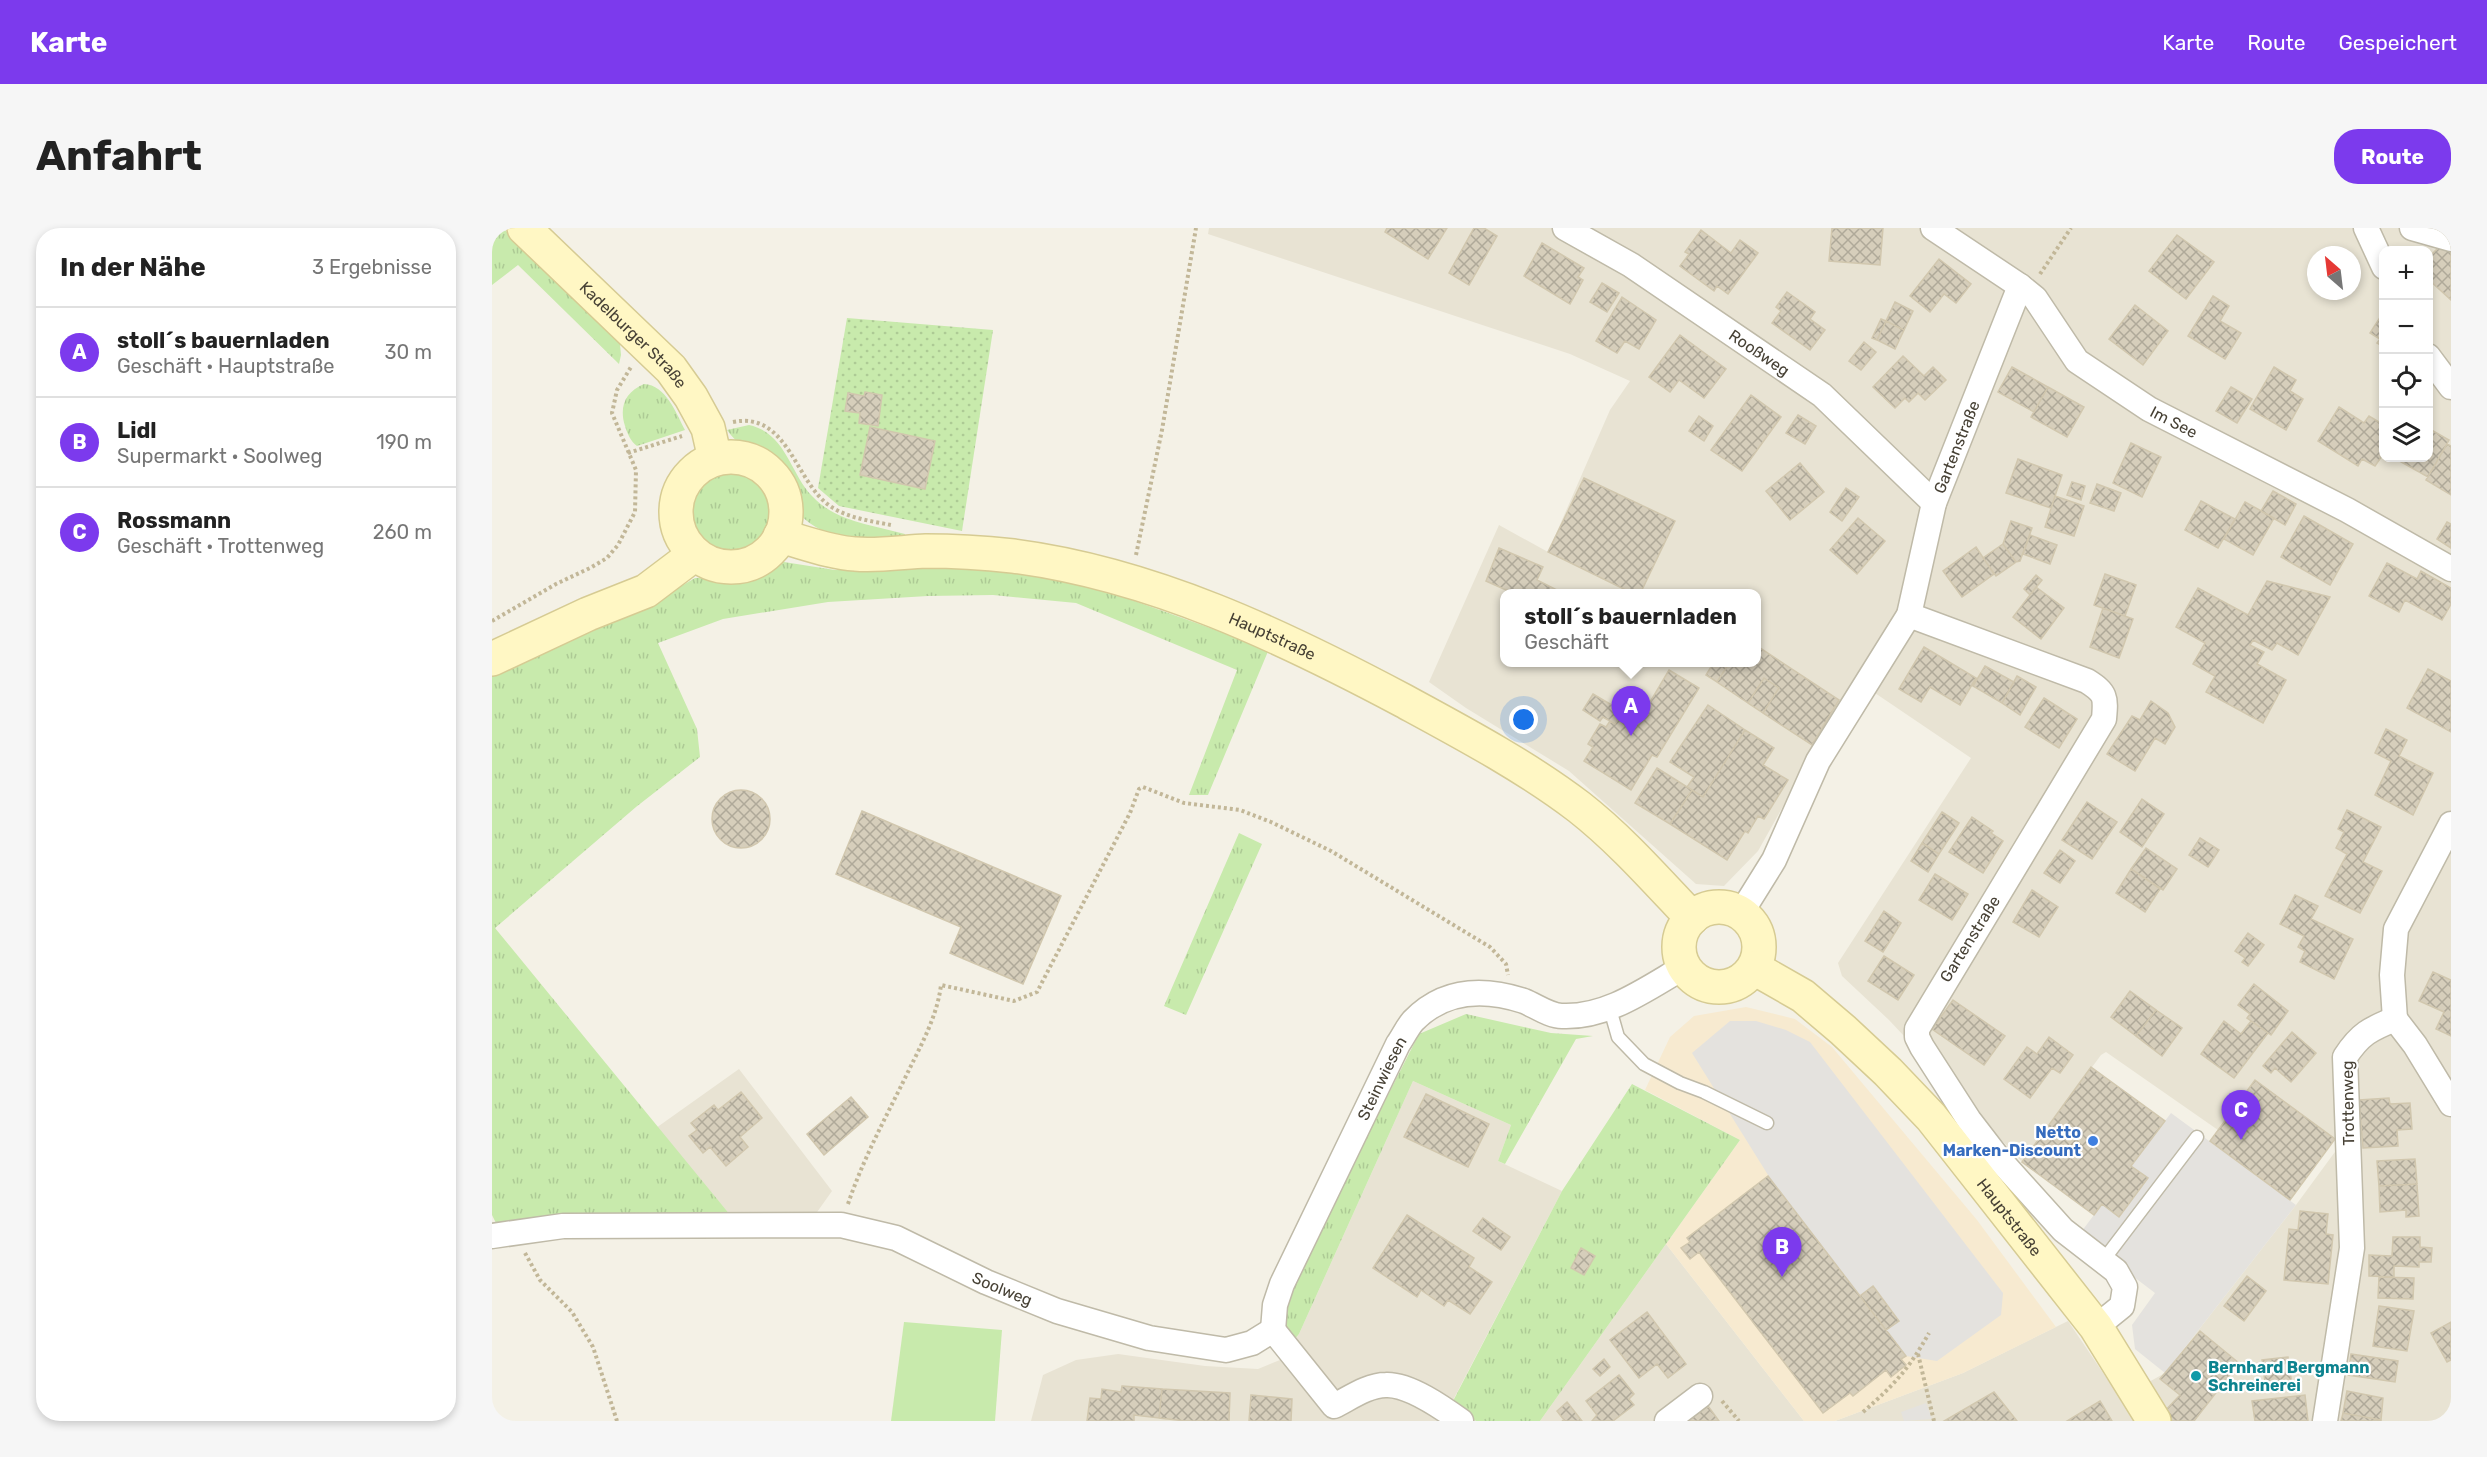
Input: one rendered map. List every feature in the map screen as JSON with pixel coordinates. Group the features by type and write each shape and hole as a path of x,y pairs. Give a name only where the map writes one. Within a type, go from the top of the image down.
{"main road":[{"name":"Kadelburger Straße","path":"524,228 671,369 692,397 712,444"},
{"path":"712,444 733,457 751,460 766,470 778,483 785,500 785,518 780,536 771,549 758,559 744,565 728,567 712,563 695,554 686,543 678,528 676,511 679,494 687,478 699,466 712,444"},
{"name":"Hauptstraße","path":"780,536 853,554 929,551 1012,556 1130,582 1240,620 1349,672 1453,727 1525,770 1579,807 1625,848 1692,918"},
{"path":"492,659 588,614 646,591 695,554"},
{"path":"1716,907 1729,908 1741,913 1750,921 1759,942 1759,953 1754,968 1739,983 1727,987 1714,988 1702,984 1684,968 1679,946 1680,936 1692,918 1703,910 1716,907"},
{"name":"Hauptstraße","path":"1754,968 1803,996 1888,1072 1931,1118 2096,1327 2154,1421"}],"street":[{"name":"Rooßweg","path":"1565,228 1631,265 1822,395 1934,503"},
{"name":"Im See","path":"1932,228 2035,298 2077,361 2140,403 2348,510 2451,569"},
{"path":"2366,228 2379,256"},
{"path":"2412,228 2451,239"},
{"name":"Gartenstraße","path":"1741,913 1774,860 1818,761 1909,615 1934,503 2024,289"},
{"path":"2433,363 2451,387"},
{"name":"Gartenstraße","path":"1909,615 2087,681 2099,688 2105,699 2104,718 1927,1008 1917,1029 1917,1037 1922,1047 1969,1120 1999,1159 2063,1230 2116,1271 2125,1287 2122,1306 2096,1327"},
{"path":"2451,824 2396,929 2392,975 2395,1019 2415,1045 2451,1104"},
{"name":"Steinwiesen","path":"1274,1330 1275,1305 1282,1284 1398,1044 1413,1021 1454,995 1478,992 1503,995 1560,1017 1592,1014 1610,1008 1684,968"},
{"name":"Trottenweg","path":"2325,1421 2352,1248 2345,1057 2356,1040 2372,1028 2395,1019"},
{"name":"Soolweg","path":"492,1236 563,1226 841,1225 896,1238 986,1282 1057,1311 1149,1338 1226,1350 1252,1343 1274,1330"},
{"path":"1274,1330 1337,1413 1360,1392 1385,1384 1403,1387 1461,1421"},
{"path":"1667,1421 1700,1396"}],"lane":[{"path":"1610,1008 1618,1037 1644,1064 1767,1123"},
{"path":"2102,1262 2197,1137"}],"path":[{"path":"1130,582 1162,430 1196,228"},
{"path":"2024,289 2071,228"},
{"path":"492,621 607,558 618,545 635,512 636,470 612,413 617,390 629,369 650,347"},
{"path":"628,453 712,444 747,420 762,424 779,438 816,495 831,507 845,514 898,526"},
{"path":"841,1225 861,1169 926,1035 938,1005 940,985 1014,1001 1036,992 1130,813 1139,789 1143,787 1184,803 1240,810 1331,850 1441,920 1490,947 1506,964 1509,979 1503,995"},
{"path":"516,1232 540,1280 572,1312 593,1347 617,1421"},
{"path":"1863,1412 1890,1389 1912,1364 1929,1333"},
{"path":"1918,1353 1934,1421"}],"shaded area":[{"path":"1209,228 2451,228 2451,1421 1835,1421 1963,1373 2068,1321 2120,1398 2165,1373 2340,1145 2255,1080 2218,1130 2106,1052 2101,1055 2022,1162 1889,1020 1842,976 1838,963 1971,758 1872,691 1852,683 1758,851 1724,886 1696,884 1569,771 1466,708 1429,682 1499,525 1548,552 1610,410 1630,381 1570,354 1208,234"},
{"path":"1746,1007 1795,1019 1832,1047 1977,1220 2056,1327 1963,1373 1835,1421 1804,1421 1666,1244 1740,1140 1645,1090 1670,1037 1694,1016"},
{"path":"1730,1021 1756,1021 1786,1030 1810,1042 2003,1293 2001,1315 1937,1361 1906,1356 1886,1330 1899,1320 1873,1286 1860,1296 1773,1183 1692,1053"},
{"path":"739,1069 832,1191 815,1215 731,1216 656,1128"},
{"path":"1413,1081 1511,1125 1498,1161 1562,1191 1452,1402 1476,1421 1031,1421 1043,1375 1076,1360 1118,1354 1205,1366 1258,1369 1280,1360 1299,1334"},
{"path":"2171,1113 2296,1205 2165,1373 2135,1349 2132,1325 2155,1293 2079,1235 2102,1204 2119,1216 2147,1178 2131,1166"},
{"path":"1666,1244 1804,1421 1540,1421"},
{"path":"1926,1403 1932,1419 1904,1421 1901,1412"}],"green space":[{"path":"492,228 503,228 620,344 619,364 518,265 492,285"},
{"path":"847,318 993,330 962,531 839,506 818,488"},
{"path":"644,384 658,389 664,395 674,408 685,430 637,446 626,429 623,406 632,391"},
{"path":"749,425 771,436 786,455 804,487 822,505 844,517 905,534 904,541 874,541 844,537 829,533 804,519 791,502 773,466 738,442 727,430"},
{"path":"727,469 743,473 757,482 766,496 770,512 766,528 757,542 743,551 727,555 711,551 697,542 688,528 684,512 688,496 697,482 711,473"},
{"path":"784,562 835,570 954,568 990,570 1055,579 1115,594 1269,649 1208,795 1189,795 1237,670 1076,603 993,595 828,602 723,619 658,643 697,729 700,757 636,807 495,928 731,1216 497,1225 492,1215 492,671 644,608 695,578 742,577 773,564"},
{"path":"1239,833 1262,844 1186,1015 1164,1006"},
{"path":"1466,1014 1551,1033 1593,1036 1576,1039 1505,1164 1498,1161 1511,1125 1413,1081 1299,1334 1289,1346 1260,1346 1419,1034"},
{"path":"1632,1084 1740,1140 1540,1421 1476,1421 1452,1403 1562,1191"},
{"path":"904,1322 1002,1330 995,1421 891,1421"}],"building":[{"path":"1387,228 1447,228 1428,259 1385,232"},
{"path":"1474,228 1484,228 1497,236 1469,285 1449,273"},
{"path":"1832,228 1883,228 1880,265 1829,261"},
{"path":"1701,230 1731,253 1740,240 1758,253 1728,294 1717,286 1714,291 1680,266 1689,254 1685,252"},
{"path":"2177,235 2214,262 2186,299 2149,271"},
{"path":"1542,243 1584,268 1578,277 1583,280 1570,304 1524,276"},
{"path":"2442,244 2451,252 2451,300 2433,284 2433,253"},
{"path":"1939,259 1971,284 1956,303 1944,294 1930,312 1910,296"},
{"path":"1602,283 1619,293 1607,312 1590,302"},
{"path":"1787,292 1815,312 1810,319 1825,330 1810,350 1772,323 1781,311 1776,307"},
{"path":"2213,296 2229,306 2220,321 2241,333 2225,359 2188,336"},
{"path":"1622,297 1656,320 1639,349 1625,341 1617,353 1596,341"},
{"path":"1895,302 1913,311 1904,330 1886,321"},
{"path":"2135,305 2168,331 2143,365 2109,339"},
{"path":"1881,319 1886,321 1877,340 1872,338"},
{"path":"2379,319 2379,338 2370,333"},
{"path":"1886,321 1904,330 1895,349 1877,340"},
{"path":"1680,335 1726,369 1704,398 1679,380 1670,392 1649,377"},
{"path":"1864,342 1876,352 1861,370 1849,361"},
{"path":"1903,356 1924,376 1933,367 1946,380 1925,400 1918,393 1909,402 1905,398 1895,408 1873,387"},
{"path":"2012,367 2048,387 2034,412 1998,392"},
{"path":"2274,367 2296,380 2290,391 2303,399 2286,430 2250,409"},
{"path":"2048,387 2084,407 2067,437 2031,417"},
{"path":"2231,387 2252,399 2237,423 2216,411"},
{"path":"865,392 882,395 878,426 859,423 860,413 845,411 848,393 864,396"},
{"path":"1751,395 1781,417 1742,471 1711,450"},
{"path":"2339,407 2364,423 2369,416 2379,422 2379,460 2375,466 2362,459 2358,466 2318,441"},
{"path":"1798,415 1816,426 1805,444 1786,433"},
{"path":"1699,416 1713,426 1704,441 1689,431"},
{"path":"870,427 935,441 925,489 860,475"},
{"path":"2433,431 2449,440 2428,477 2401,462 2433,462"},
{"path":"2131,443 2161,457 2142,497 2113,483"},
{"path":"2447,444 2451,446 2451,495 2426,480"},
{"path":"2018,459 2062,475 2051,508 2006,493"},
{"path":"1800,463 1824,492 1790,520 1766,491"},
{"path":"1584,478 1675,521 1642,589 1624,589 1548,552"},
{"path":"2072,482 2085,486 2081,500 2067,495"},
{"path":"2097,484 2121,493 2114,511 2090,503"},
{"path":"1846,488 1859,497 1842,521 1830,512"},
{"path":"2273,491 2296,504 2285,525 2261,511"},
{"path":"2055,496 2084,506 2074,536 2045,527"},
{"path":"2201,501 2235,519 2218,548 2185,530"},
{"path":"2245,502 2274,518 2253,555 2224,539"},
{"path":"2304,516 2353,544 2330,585 2281,557"},
{"path":"1858,518 1885,541 1857,574 1830,550"},
{"path":"2011,521 2032,528 2020,561 2016,562 2003,544"},
{"path":"2447,522 2451,524 2451,548 2437,539"},
{"path":"2030,535 2057,545 2050,564 2023,554"},
{"path":"2003,544 2016,562 1996,576 1983,558"},
{"path":"1976,547 1994,574 1962,597 1943,571"},
{"path":"1499,548 1543,567 1537,580 1555,589 1504,589 1486,581"},
{"path":"2387,563 2417,579 2421,571 2451,588 2451,604 2442,620 2405,600 2399,612 2369,596"},
{"path":"2105,574 2136,585 2125,616 2094,605"},
{"path":"2036,575 2042,580 2030,595 2024,589"},
{"path":"2267,581 2330,597 2298,655 2277,643 2272,650 2253,640 2250,645 2264,652 2257,664 2286,680 2263,723 2206,692 2215,676 2193,664 2205,643 2176,627 2198,588 2248,615"},
{"path":"2036,587 2064,608 2041,639 2013,617"},
{"path":"2103,608 2133,619 2119,658 2090,647"},
{"path":"1924,647 1976,678 1960,705 1930,687 1921,702 1899,689"},
{"path":"1761,649 1839,700 1812,745 1763,713 1779,688 1764,678 1748,703 1717,682 1727,667 1761,667"},
{"path":"1985,666 2014,682 2002,703 1973,686"},
{"path":"1711,667 1727,667 1717,682 1706,675"},
{"path":"2428,669 2451,681 2451,732 2407,708"},
{"path":"1669,670 1699,688 1657,757 1652,755 1631,790 1584,761 1593,747 1588,744 1600,724 1606,727 1610,721 1615,724 1624,709 1640,719"},
{"path":"2017,676 2036,687 2020,715 2002,703"},
{"path":"1764,678 1779,688 1763,713 1748,703"},
{"path":"1593,694 1622,711 1615,724 1603,717 1600,721 1583,710"},
{"path":"2044,698 2077,719 2059,748 2025,727"},
{"path":"2151,701 2168,713 2175,727 2165,744 2155,738 2135,771 2107,754 2132,716 2140,720"},
{"path":"1708,705 1745,730 1703,797 1687,787 1694,777 1670,762"},
{"path":"2386,729 2407,740 2399,756 2433,773 2413,815 2375,795 2391,761 2375,753"},
{"path":"1745,730 1774,748 1763,765 1788,780 1764,819 1758,816 1748,833 1745,831 1727,860 1670,824 1692,790 1703,797"},
{"path":"1657,768 1692,790 1670,824 1635,803"},
{"path":"741,790 752,792 765,803 770,819 768,830 757,843 741,848 730,846 717,835 712,819 714,808 725,795"},
{"path":"2142,799 2164,814 2142,847 2120,832"},
{"path":"2087,802 2117,822 2092,859 2062,840"},
{"path":"2347,810 2381,827 2363,862 2382,871 2360,913 2325,896 2347,854 2336,848 2344,832 2338,829"},
{"path":"862,811 1061,896 1023,984 950,953 961,927 836,874"},
{"path":"1942,812 1959,823 1939,854 1922,843"},
{"path":"1972,817 2003,841 1983,873 1949,852"},
{"path":"2200,838 2219,850 2208,867 2189,855"},
{"path":"1922,843 1939,854 1928,872 1911,861"},
{"path":"2146,848 2177,869 2163,890 2131,869"},
{"path":"2060,850 2075,861 2060,883 2044,873"},
{"path":"2131,869 2160,889 2145,912 2116,893"},
{"path":"1935,874 1968,894 1952,920 1919,900"},
{"path":"2032,890 2058,907 2039,937 2013,922"},
{"path":"2295,895 2318,906 2311,919 2353,939 2334,979 2300,962 2305,951 2298,947 2304,936 2280,924"},
{"path":"1884,911 1901,923 1883,952 1865,941"},
{"path":"2248,933 2264,945 2248,966 2242,962 2245,958 2235,951"},
{"path":"1884,956 1914,975 1898,1000 1868,981"},
{"path":"2433,972 2451,980 2451,1036 2436,1029 2444,1012 2419,1001"},
{"path":"2254,984 2288,1011 2271,1035 2247,1018 2250,1014 2238,1005"},
{"path":"2130,991 2156,1010 2136,1036 2111,1017"},
{"path":"1953,1000 2005,1036 1984,1065 1932,1029"},
{"path":"2156,1010 2182,1028 2162,1056 2136,1036"},
{"path":"2224,1021 2241,1034 2251,1021 2268,1033 2234,1078 2201,1054"},
{"path":"2292,1032 2316,1053 2291,1082 2275,1068 2271,1073 2263,1066"},
{"path":"2049,1037 2073,1055 2060,1073 2052,1068 2030,1098 2004,1079 2027,1047 2037,1054"},
{"name":"Netto Marken-Discount","path":"2091,1067 2165,1121 2131,1166 2148,1178 2119,1217 2102,1204 2094,1215 2022,1162"},
{"path":"2255,1080 2335,1139 2290,1200 2210,1141"},
{"path":"741,1092 762,1118 740,1137 748,1147 726,1166 710,1147 703,1153 689,1136 697,1130 691,1123 714,1105 718,1110"},
{"path":"1426,1094 1489,1124 1468,1167 1404,1137"},
{"path":"851,1097 868,1117 824,1155 807,1134"},
{"path":"2389,1098 2390,1104 2410,1103 2412,1129 2397,1130 2398,1146 2363,1148 2359,1100"},
{"path":"2415,1159 2417,1184 2379,1186 2377,1161"},
{"path":"1768,1176 1906,1356 1901,1359 1906,1365 1891,1377 1886,1370 1853,1396 1850,1393 1823,1413 1699,1252 1690,1259 1681,1248 1690,1242 1687,1238"},
{"path":"2417,1184 2419,1216 2406,1217 2406,1210 2380,1212 2379,1186"},
{"path":"2300,1211 2328,1214 2326,1234 2333,1235 2328,1284 2284,1280 2289,1229 2298,1230"},
{"path":"1407,1215 1474,1258 1469,1267 1492,1282 1470,1314 1448,1300 1444,1306 1421,1290 1417,1297 1373,1268"},
{"path":"1483,1218 1510,1237 1501,1250 1473,1231"},
{"path":"2393,1237 2420,1237 2420,1247 2432,1248 2431,1262 2419,1262 2419,1267 2394,1266 2394,1277 2369,1276 2369,1255 2392,1256"},
{"path":"1581,1248 1595,1256 1584,1275 1571,1268"},
{"path":"2247,1276 2266,1291 2244,1321 2224,1306"},
{"path":"2379,1277 2414,1278 2413,1299 2378,1298"},
{"path":"1873,1286 1899,1321 1886,1330 1860,1296"},
{"path":"2379,1306 2414,1311 2407,1351 2373,1346"},
{"path":"1647,1312 1686,1364 1668,1378 1657,1364 1639,1378 1610,1340"},
{"path":"2451,1322 2451,1360 2447,1362 2431,1333"},
{"name":"Bernhard Bergmann Schreinerei","path":"2200,1331 2239,1363 2194,1421 2163,1421 2160,1416 2180,1395 2160,1379"},
{"path":"2351,1354 2398,1361 2395,1382 2348,1375"},
{"path":"2288,1357 2292,1385 2266,1389 2262,1360"},
{"path":"1604,1359 1610,1367 1600,1376 1593,1369"},
{"path":"1619,1375 1634,1394 1629,1399 1634,1405 1613,1421 1592,1421 1597,1415 1586,1401"},
{"path":"1122,1386 1162,1389 1159,1418 1134,1415 1134,1421 1087,1421 1090,1398 1101,1399 1102,1389 1121,1392"},
{"path":"1162,1389 1230,1393 1229,1421 1186,1421 1159,1418"},
{"path":"2347,1391 2383,1398 2381,1420 2343,1413"},
{"path":"1994,1392 2017,1421 1944,1421"},
{"path":"1251,1395 1292,1399 1291,1421 1249,1421"},
{"path":"2305,1395 2308,1421 2255,1421 2252,1401"},
{"path":"2100,1401 2112,1421 2067,1421"},
{"path":"1567,1402 1582,1421 1562,1421 1564,1420 1557,1411"},
{"path":"1708,1406 1719,1421 1688,1421"},
{"path":"2343,1413 2381,1420 2381,1421 2341,1421"}],"place":[{"name":"stoll´s bauernladen","path":"1631,736"},
{"name":"Rossmann","path":"2241,1140"},
{"name":"Netto Marken-Discount","path":"2093,1141"},
{"name":"Lidl","path":"1782,1277"},
{"name":"Bernhard Bergmann Schreinerei","path":"2196,1376"}]}
